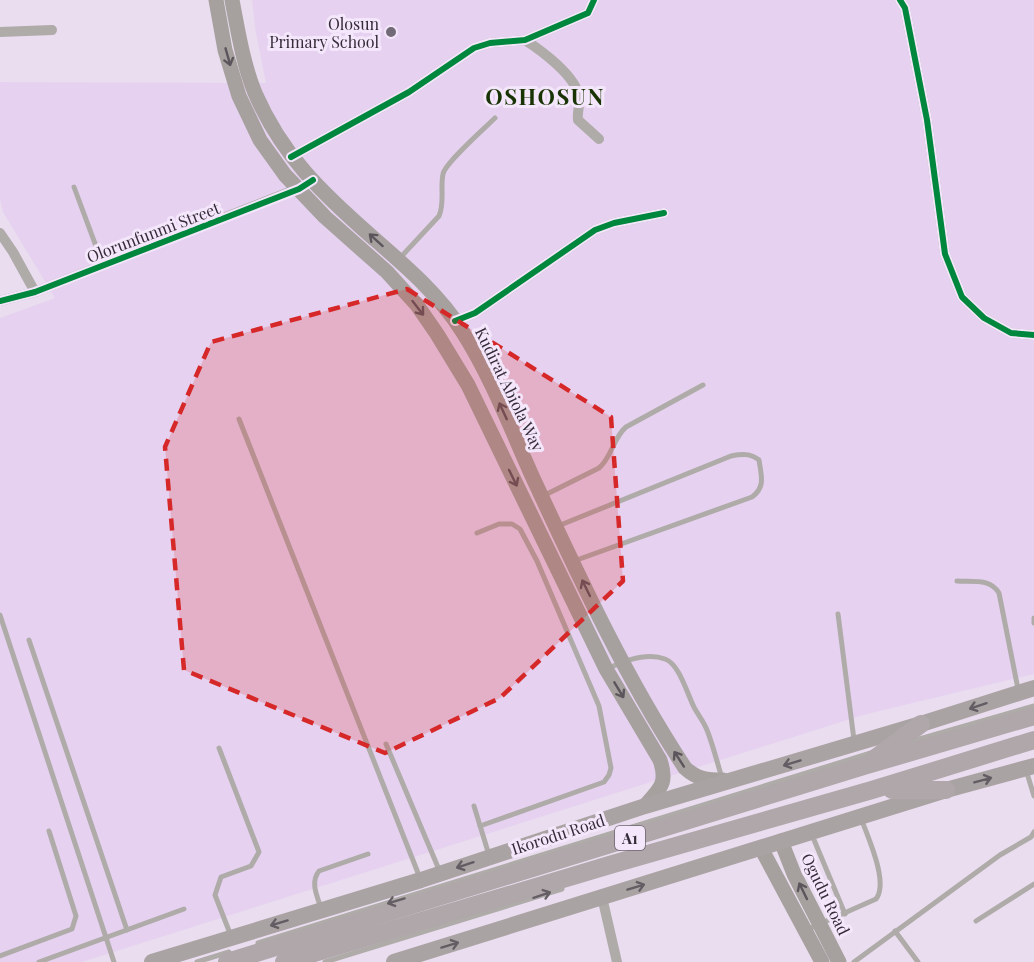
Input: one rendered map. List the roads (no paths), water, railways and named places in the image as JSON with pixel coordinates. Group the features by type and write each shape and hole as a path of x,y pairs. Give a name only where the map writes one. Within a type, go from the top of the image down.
{"highway":[{"name":"Ikorodu Road","path":"226,962 1034,716"},
{"path":"864,766 921,724"},
{"name":"A1","path":"285,962 613,864 872,790 1034,740"},
{"path":"872,790 899,790 943,783"}],"main road":[{"path":"216,0 225,50 239,96 260,140 285,175 325,217 387,272 417,305 468,385 606,669 660,760 664,781 661,788 645,806"},
{"name":"Kudirat Abiola Way","path":"232,0 241,46 254,91 273,131 291,157 336,205 431,292 462,330 622,661 685,768 693,776 704,780 750,776"},
{"name":"Ikorodu Road","path":"152,962 236,943 321,910 645,806 921,724 1026,690"},
{"path":"394,962 861,817 943,783 1030,767"},
{"name":"Ogudu Road","path":"781,841 794,874 839,962"},
{"name":"Ogudu Road","path":"761,848 822,962"}],"street":[{"path":"291,157 408,92 474,48 490,43 525,40 588,13 594,0"},
{"path":"900,0 906,8 927,120 945,254 962,297 984,318 1011,333 1034,335"},
{"path":"0,32 52,30"},
{"path":"525,40 537,48 572,81 579,97 578,120 599,139"},
{"name":"Olorunfunmi Street","path":"0,301 35,292 299,189 313,180"},
{"path":"455,321 475,313 595,230 614,223 664,213"},
{"path":"0,233 35,292"},
{"path":"602,897 617,962"}],"lane":[{"path":"398,260 439,216 443,208 443,172 453,159 495,118"},
{"path":"74,186 103,265"},
{"path":"542,497 606,463 617,437 626,426 703,385"},
{"path":"239,419 421,879"},
{"path":"556,526 731,456 744,454 754,456 759,460 763,484 752,497 573,561"},
{"path":"477,533 499,524 512,524 520,529 537,561 599,706 611,768 604,782 480,826"},
{"path":"957,581 990,583 995,586 999,593 1026,690"},
{"path":"838,614 855,744"},
{"path":"0,615 114,962"},
{"path":"1034,618 1034,623"},
{"path":"29,640 127,930"},
{"path":"606,669 622,661 655,657 670,662 687,689 706,728 722,780"},
{"path":"252,945 891,746 1034,706"},
{"path":"386,744 440,873"},
{"path":"196,962 236,943 214,895 221,877 251,866 259,852 219,748"},
{"path":"943,783 971,767"},
{"path":"1030,767 1034,796"},
{"path":"635,865 919,783"},
{"path":"474,806 489,857"},
{"path":"805,931 876,899 881,888 880,876 861,817"},
{"path":"0,956 72,929 75,922 76,916 49,831"},
{"path":"811,832 845,914"},
{"path":"854,962 1000,855 1031,837 1034,832"},
{"path":"321,910 314,883 319,871 368,854"},
{"path":"976,921 1034,884"},
{"path":"325,962 569,886"},
{"path":"39,962 184,909"},
{"path":"895,931 918,962"}],"place":[{"name":"Olosun Primary School","path":"391,32"}],"district":[{"name":"OSHOSUN","path":"545,96"}]}
